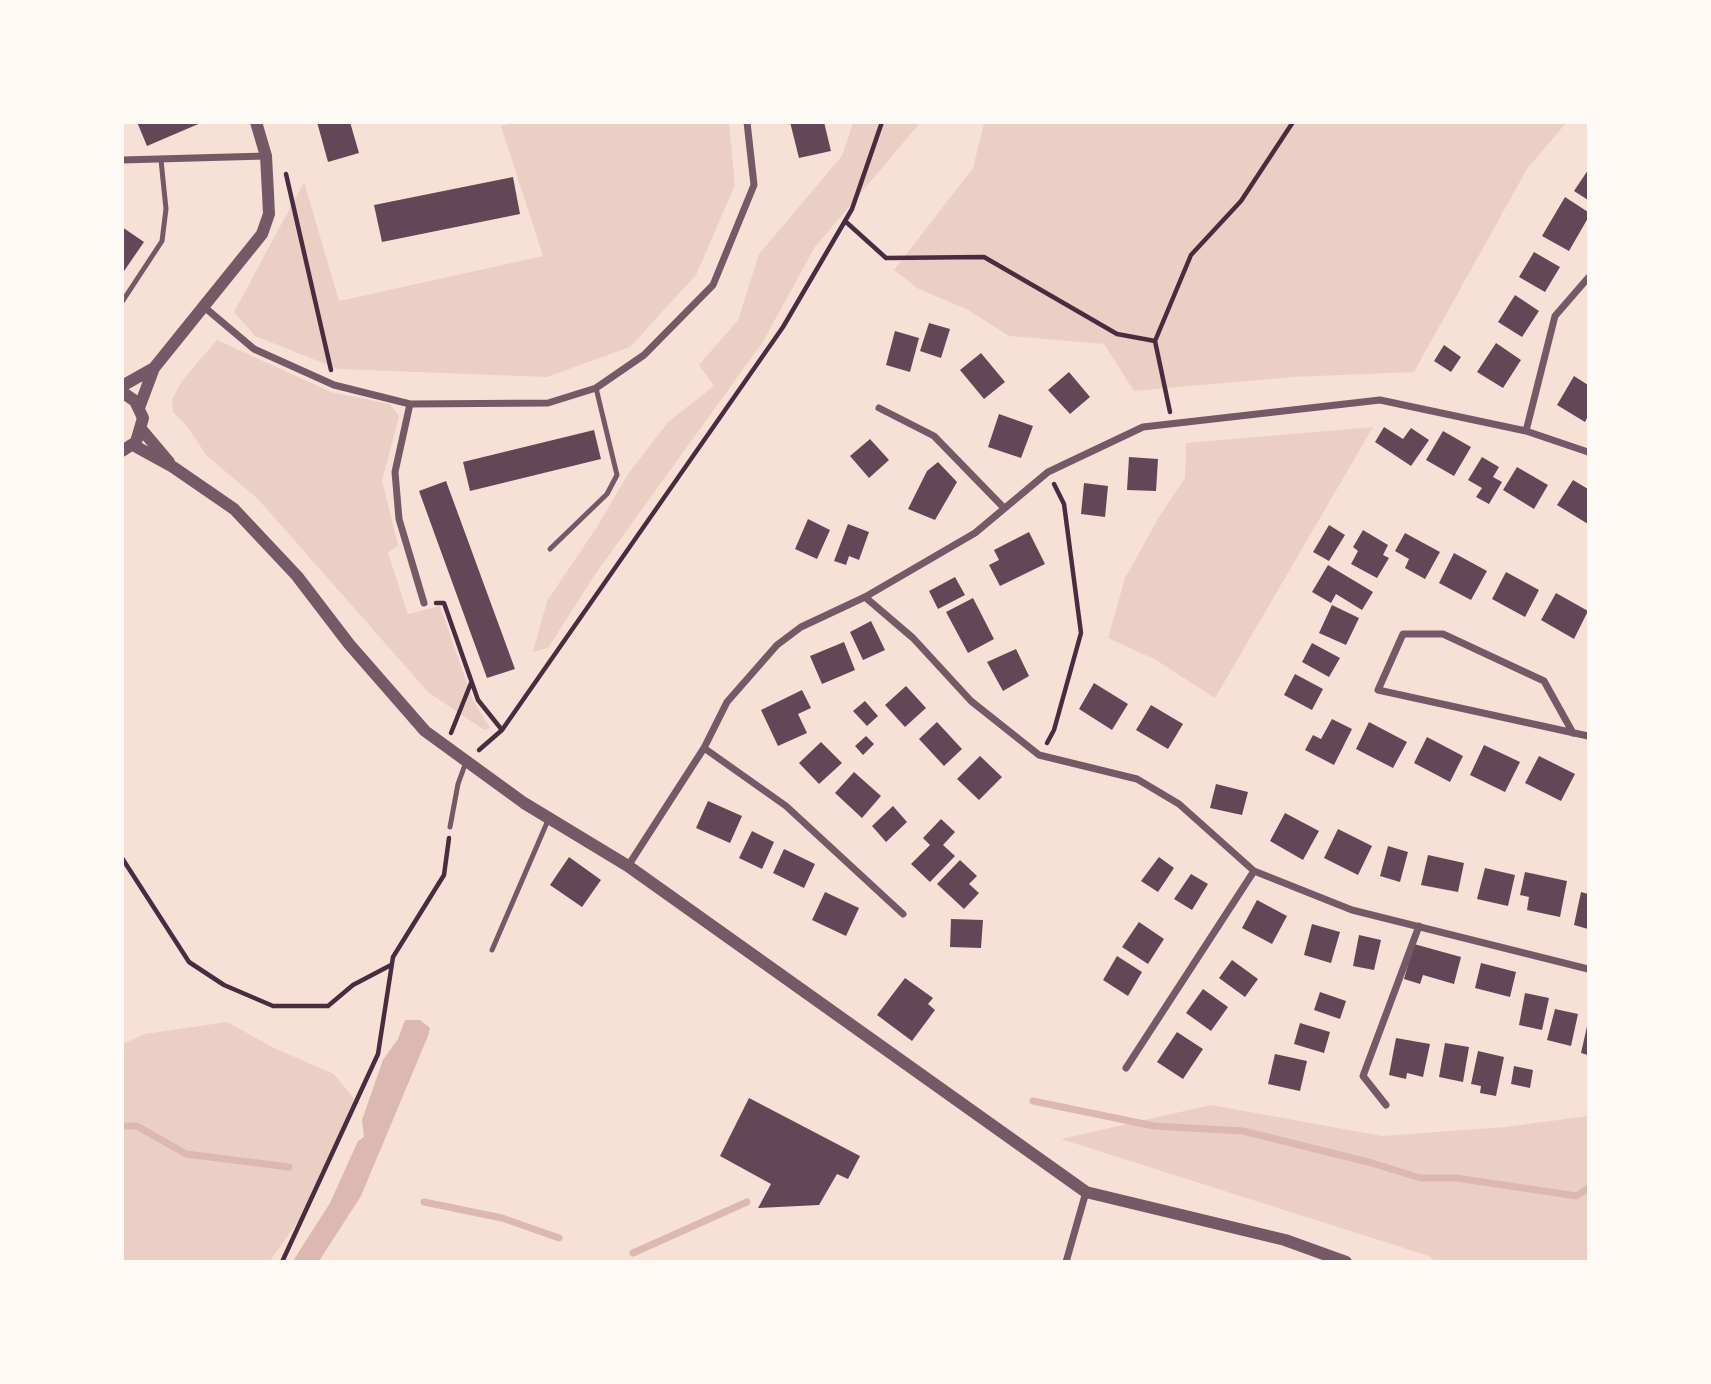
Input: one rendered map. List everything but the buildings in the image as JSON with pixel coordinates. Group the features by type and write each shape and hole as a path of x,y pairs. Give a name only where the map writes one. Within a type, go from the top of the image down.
{"street":[{"path":"173,467 142,430 139,408 154,369 262,234 269,214 266,156 256,122"},
{"path":"203,306 254,349 334,385 410,404 548,403 596,388 644,355 713,285 754,186 747,122"},
{"path":"122,160 266,156"},
{"path":"1526,431 1555,316 1588,278"},
{"path":"122,386 154,369"},
{"path":"122,392 139,408"},
{"path":"628,866 704,748 727,702 776,645 801,627 865,597 975,533 1048,472 1143,427 1380,400 1526,431 1588,452"},
{"path":"410,404 395,472 399,519 424,603"},
{"path":"880,408 934,436 1004,508"},
{"path":"142,430 128,448 173,467 234,509 297,576 349,644 425,731 524,803 550,816 628,866 1086,1192 1285,1240 1346,1262"},
{"path":"865,597 913,638 971,701 1039,755 1137,779 1180,804 1254,871 1352,910 1588,969"},
{"path":"1573,733 1544,681 1443,634 1403,634 1378,690 1573,733 1588,736"},
{"path":"704,748 786,806 902,914"},
{"path":"1126,1068 1254,871"},
{"path":"1386,1105 1363,1076 1419,926"},
{"path":"1066,1262 1086,1192"}],"lane":[{"path":"122,302 162,241 166,209 161,160"},
{"path":"550,549 607,494 617,475 596,388"},
{"path":"450,827 466,762"},
{"path":"492,950 550,816"}],"path":[{"path":"466,762 502,730 775,338 845,221 882,122"},
{"path":"1172,424 1155,341 1191,255 1241,201 1293,122"},
{"path":"285,173 334,385"},
{"path":"845,221 886,258 984,257 1117,334 1155,341"},
{"path":"1039,755 1055,730 1081,633 1064,504 1048,472"},
{"path":"424,603 444,603 478,700 502,730"},
{"path":"446,747 471,682"},
{"path":"282,1262 378,1054 393,957 444,876 450,827"},
{"path":"122,858 188,962 224,985 273,1006 328,1006 353,985 392,965"}],"shaded area":[{"path":"514,122 729,123 735,185 696,275 630,347 547,377 338,369 255,336 234,312 304,182 339,301 543,256 501,126"},
{"path":"853,123 920,123 815,247 762,343 596,573 548,648 533,652 547,601 597,527 628,474 668,422 714,386 699,365 738,320 759,254 842,156"},
{"path":"984,123 1566,123 1527,169 1414,372 1293,377 1134,391 1104,344 1009,336 968,310 917,288 894,270 973,168"},
{"path":"217,340 331,392 390,404 399,416 382,481 398,545 388,553 408,614 440,606 473,700 490,728 484,730 428,692 258,499 207,456 186,425 173,412 172,400 181,382"},
{"path":"1373,427 1215,698 1156,660 1108,638 1125,578 1159,517 1185,478 1186,443"},
{"path":"405,1020 420,1020 430,1028 428,1036 361,1196 319,1261 293,1261 330,1203 358,1141 364,1137 362,1120 383,1060 398,1039"},
{"path":"227,1022 276,1049 334,1074 356,1101 307,1208 270,1261 123,1262 123,1044 144,1034"},
{"path":"1211,1105 1382,1136 1505,1127 1588,1116 1588,1261 1435,1261 1429,1256 1061,1139"}],"waterway":[{"path":"1033,1101 1154,1126 1243,1131 1372,1163 1420,1178 1456,1178 1577,1196 1588,1188"},
{"path":"122,1126 137,1126 186,1154 289,1167"},
{"path":"424,1202 502,1218 559,1238"},
{"path":"633,1253 747,1202"}]}
